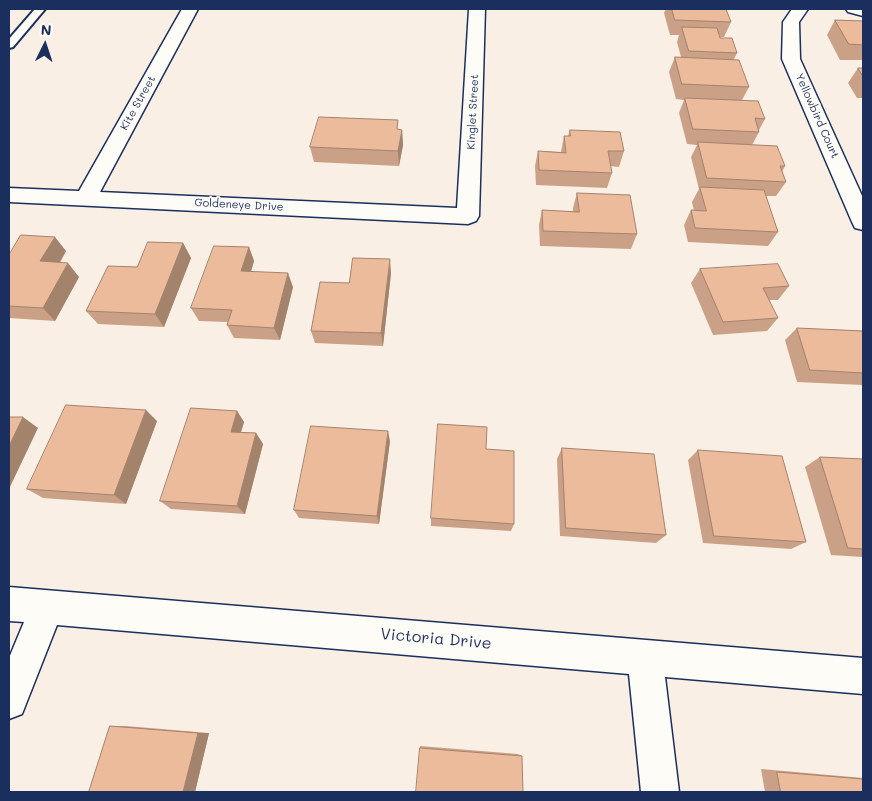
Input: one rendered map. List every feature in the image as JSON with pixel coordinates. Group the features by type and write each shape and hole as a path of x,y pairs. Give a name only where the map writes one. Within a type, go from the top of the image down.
{"street":[{"name":"Kite Street","path":"86,197 190,9"},
{"name":"Kinglet Street","path":"468,216 477,9"},
{"name":"Yellowbird Court","path":"800,9 791,22 791,59 863,222"},
{"path":"854,9 863,11"},
{"name":"Goldeneye Drive","path":"9,194 468,216"},
{"name":"Victoria Drive","path":"9,604 863,676"},
{"path":"9,701 47,607"},
{"path":"645,657 660,792"}],"lane":[{"path":"9,46 40,9"}],"building":[{"path":"672,9 726,9 731,22 675,20"},
{"path":"835,20 863,21 863,45 849,44"},
{"path":"682,27 717,28 720,38 732,38 737,53 689,51"},
{"path":"675,57 739,60 749,87 682,84"},
{"path":"858,68 863,68 863,76"},
{"path":"685,98 758,101 765,119 755,118 759,132 693,129"},
{"path":"319,117 398,120 397,129 402,130 398,151 310,147"},
{"path":"570,130 620,132 624,151 608,151 612,173 539,170 538,151 566,153 564,136 570,136"},
{"path":"698,142 777,146 785,166 780,166 786,182 707,178"},
{"path":"700,187 764,190 778,232 695,228 691,210 706,211"},
{"path":"577,193 630,195 637,234 543,231 542,210 579,212"},
{"path":"21,235 55,237 40,261 68,263 43,308 9,306 9,255"},
{"path":"148,242 183,243 155,314 86,311 108,266 137,267"},
{"path":"214,246 249,247 241,271 288,273 274,328 227,325 232,310 191,308"},
{"path":"353,258 390,259 381,333 311,331 320,282 349,283"},
{"path":"778,264 789,286 763,288 778,318 723,322 700,269"},
{"path":"797,328 863,331 863,373 810,370"},
{"path":"66,405 146,410 114,495 27,489"},
{"path":"191,408 237,411 231,432 256,433 237,506 160,501"},
{"path":"9,417 23,417 9,446"},
{"path":"438,424 487,427 486,449 514,451 514,524 431,518"},
{"path":"311,426 388,431 377,516 294,510"},
{"path":"562,448 654,454 666,535 566,528"},
{"path":"698,450 782,456 806,542 714,536"},
{"path":"820,457 863,459 863,549 848,548"},
{"path":"110,726 198,733 183,792 89,792"},
{"path":"420,748 522,756 523,792 416,792"},
{"path":"777,772 863,779 863,792 781,792"}]}
